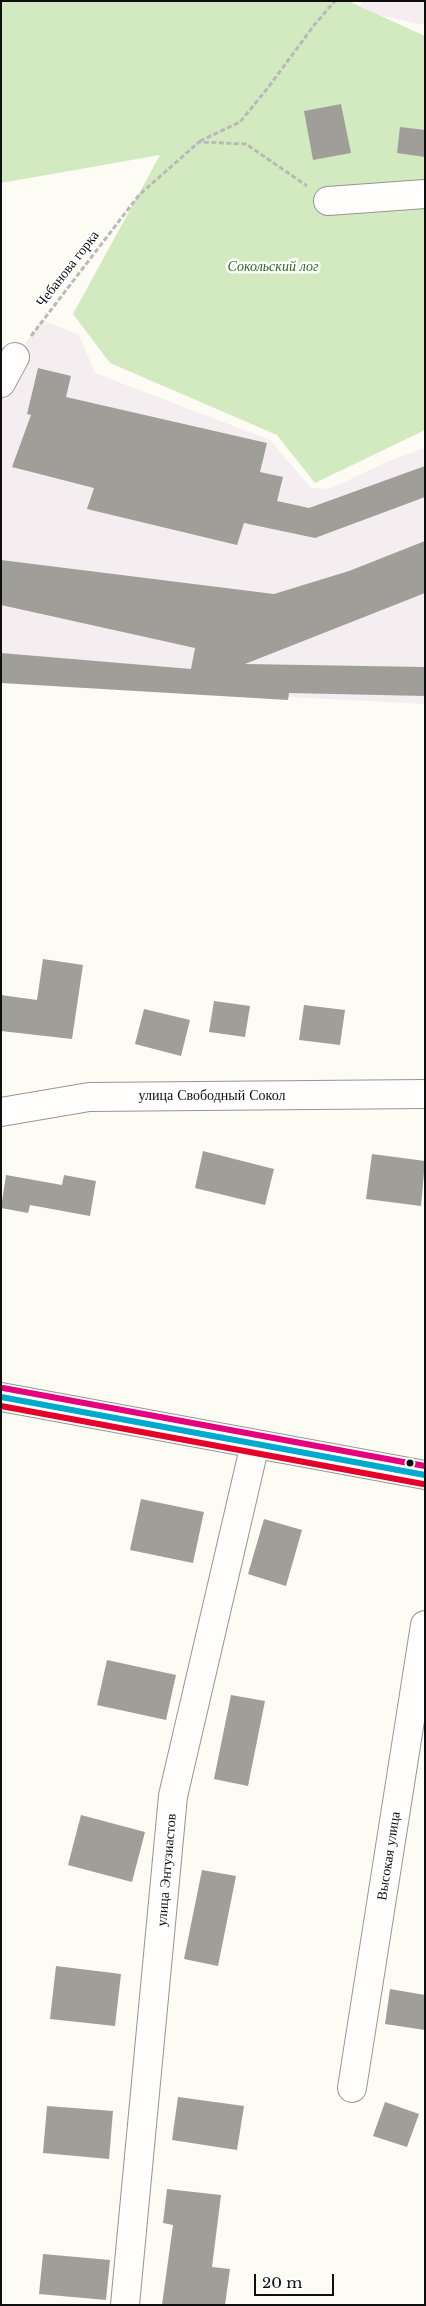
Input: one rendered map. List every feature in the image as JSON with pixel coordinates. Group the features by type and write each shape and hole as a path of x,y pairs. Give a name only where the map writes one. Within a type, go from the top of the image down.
{"street":[{"path":"328,201 425,194"},
{"path":"1,383 15,356"},
{"name":"улица Свободный Сокол","path":"1,1112 88,1096 425,1094"},
{"path":"1,1397 425,1475"},
{"name":"улица Энтузиастов","path":"125,2305 173,1796 255,1444"},
{"name":"Высокая улица","path":"352,2088 425,1624"}],"path":[{"name":"Чебанова горка","path":"15,356 139,195 199,142 240,122 315,24 335,1"},
{"path":"199,142 246,144 328,201"}],"shaded area":[{"path":"361,1 425,1 425,25 359,11"},
{"path":"42,320 79,335 95,373 270,440 311,488 330,489 384,463 425,448 425,704 1,682 1,396 15,357"}],"green space":[{"name":"Сокольский лог","path":"1,1 348,1 425,36 425,430 315,483 277,435 110,363 73,314 160,155 1,183"}],"building":[{"path":"341,104 351,153 313,160 304,111"},
{"path":"400,127 425,130 425,157 397,153"},
{"path":"38,368 71,376 66,397 267,443 260,472 283,477 277,501 309,508 425,466 425,497 315,538 244,523 237,545 87,509 94,488 12,467 31,415 27,414"},
{"path":"425,541 425,593 245,664 425,667 425,696 289,693 288,700 1,683 1,653 191,669 195,648 1,605 1,560 274,594 349,571"},
{"path":"43,959 83,965 72,1039 1,1031 1,995 37,1000"},
{"path":"214,1001 250,1006 245,1037 209,1032"},
{"path":"304,1005 345,1010 340,1045 299,1040"},
{"path":"144,1009 190,1020 181,1056 135,1044"},
{"path":"203,1151 274,1169 265,1205 195,1188"},
{"path":"372,1154 425,1161 421,1206 366,1199"},
{"path":"6,1175 62,1185 64,1175 96,1181 90,1216 30,1205 28,1213 1,1208"},
{"path":"141,1499 204,1512 193,1563 130,1550"},
{"path":"264,1519 302,1530 286,1586 248,1574"},
{"path":"107,1660 176,1675 166,1720 97,1705"},
{"path":"231,1695 265,1701 248,1786 214,1779"},
{"path":"81,1815 145,1832 132,1882 68,1865"},
{"path":"202,1870 236,1876 218,1966 184,1959"},
{"path":"56,1966 121,1974 115,2026 50,2019"},
{"path":"390,1989 425,1995 425,2030 385,2024"},
{"path":"178,2097 244,2106 237,2150 172,2140"},
{"path":"385,2102 419,2114 407,2147 373,2136"},
{"path":"47,2106 113,2111 109,2159 43,2153"},
{"path":"167,2189 221,2195 212,2267 230,2269 225,2305 162,2305 173,2225 163,2223"},
{"path":"43,2254 110,2260 106,2300 39,2294"}],"transit line":[{"path":"3,1388 425,1466"},
{"path":"1,1397 425,1475"},
{"path":"1,1406 423,1484"}]}
